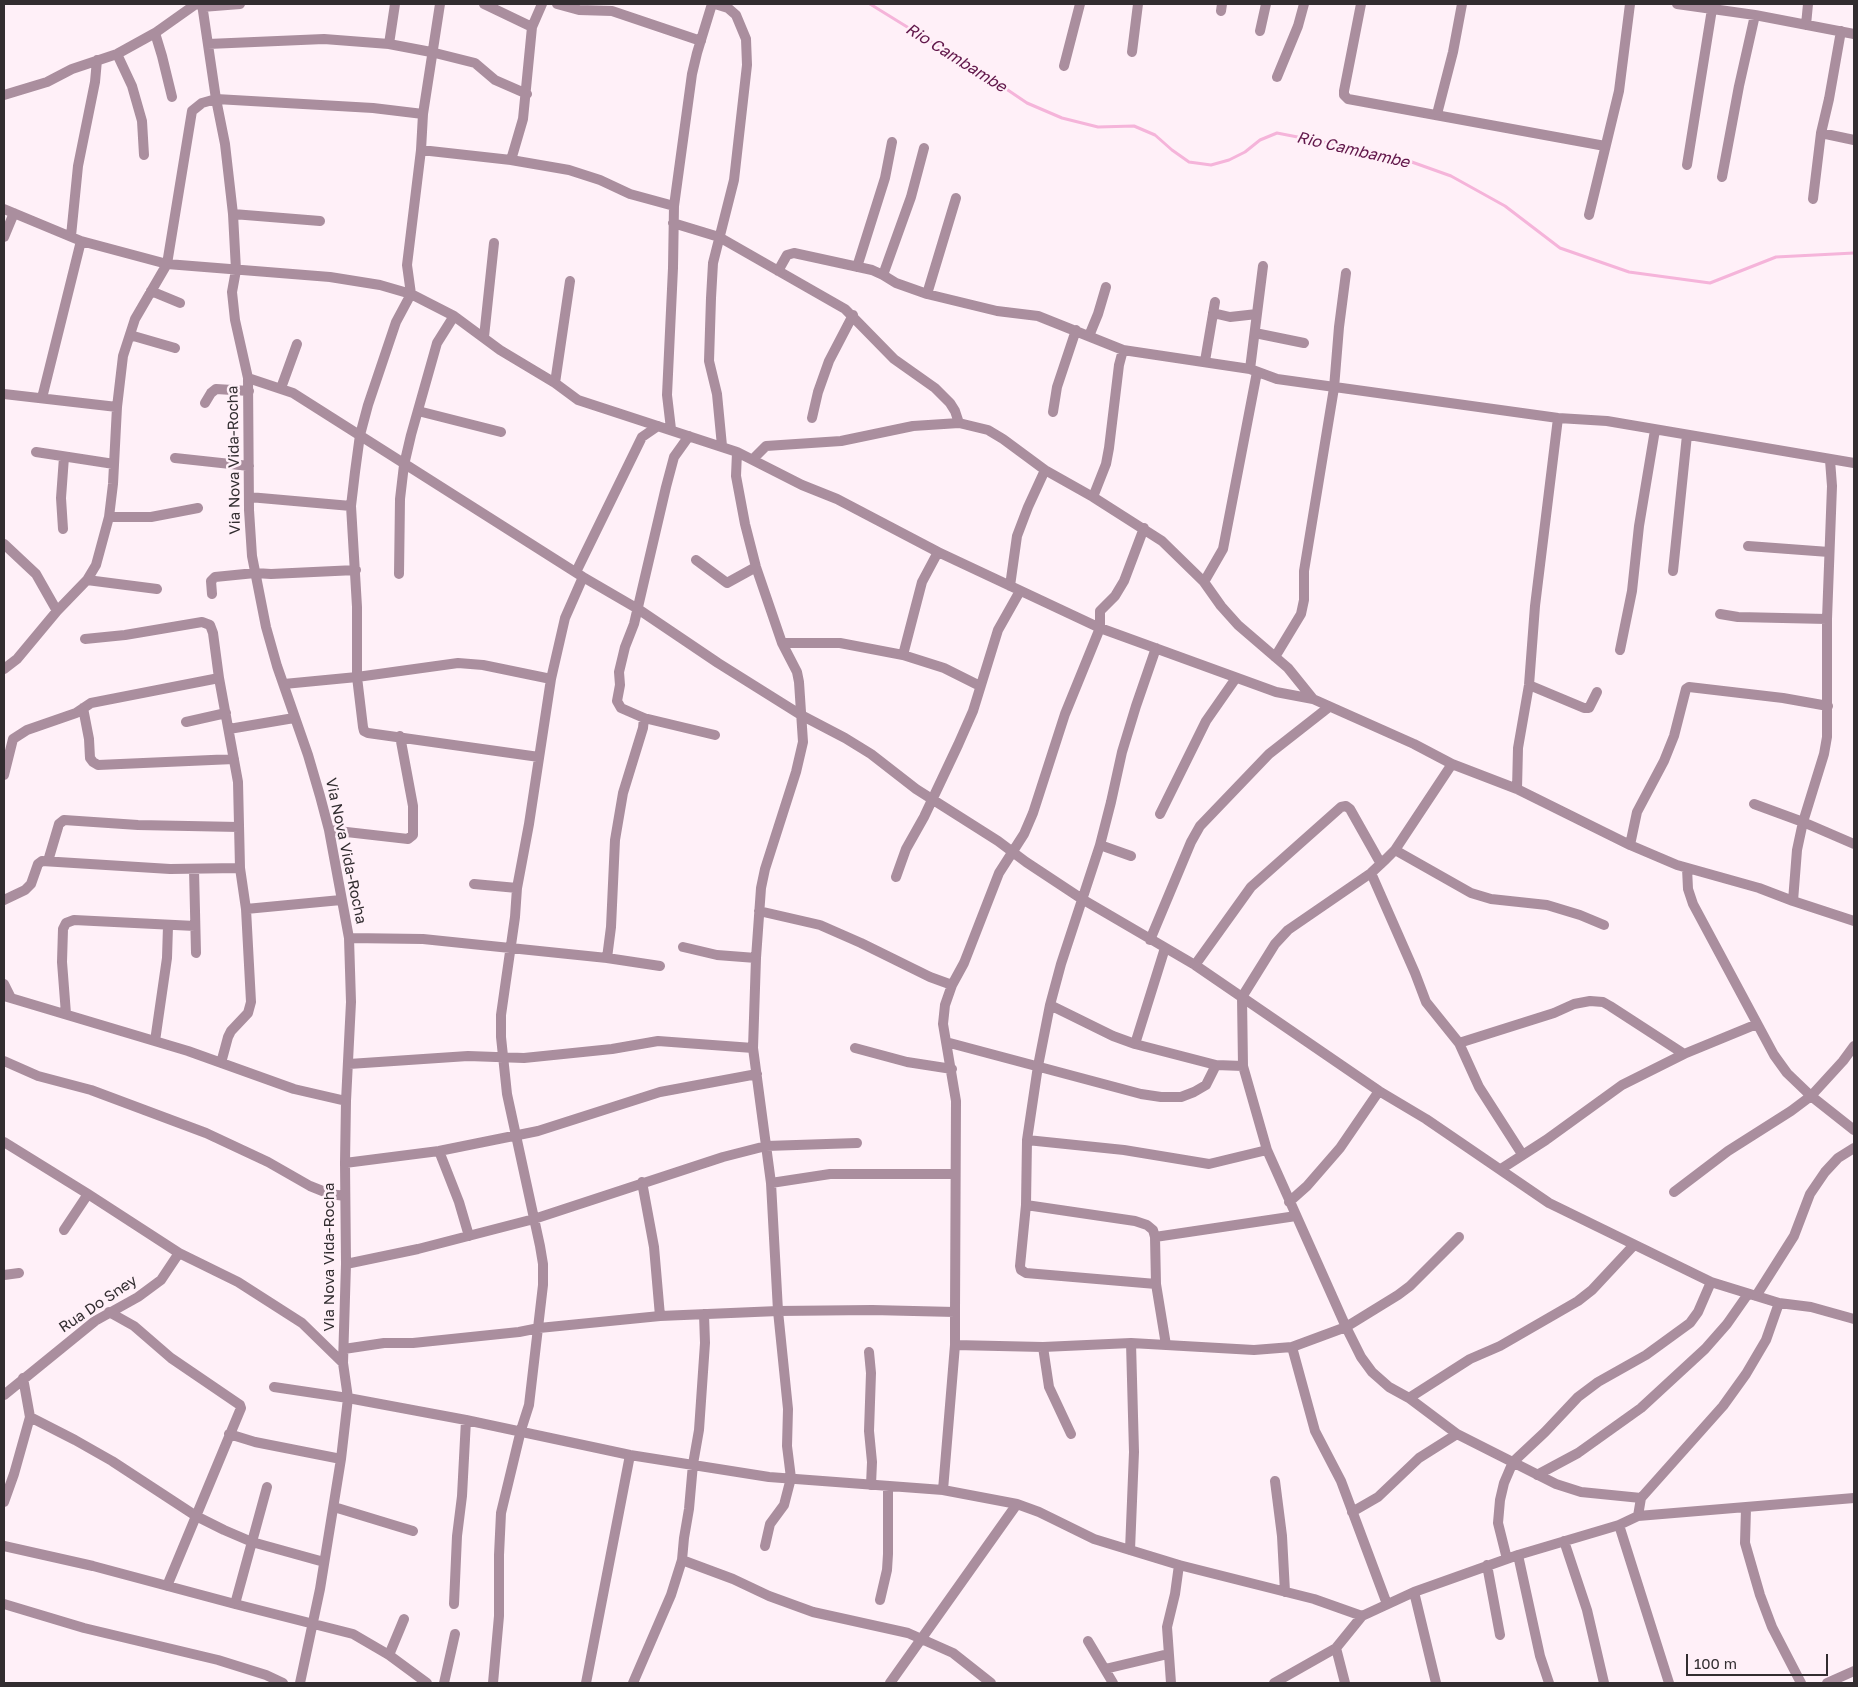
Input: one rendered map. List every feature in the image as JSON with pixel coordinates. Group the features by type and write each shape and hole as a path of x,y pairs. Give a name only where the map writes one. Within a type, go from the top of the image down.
{"street":[{"path":"4,96 47,82 72,68 117,54 200,5 240,4"},
{"path":"389,44 395,4"},
{"path":"440,4 423,114 421,150 407,265 410,294 396,322 368,406 360,435 351,506 356,570 357,677 364,731 539,757"},
{"path":"484,4 532,27"},
{"path":"511,160 523,119 527,94 532,27 542,4"},
{"path":"557,4 580,10 612,11 701,41"},
{"path":"670,429 667,395 674,206 692,74 714,4 728,8 736,15 746,39 747,57 734,180 714,263 709,361 717,394 722,446"},
{"path":"1064,66 1075,17 1080,4"},
{"path":"1132,52 1138,4"},
{"path":"1260,31 1266,4"},
{"path":"1277,77 1296,33 1304,4"},
{"path":"1361,4 1344,95 1348,99 1605,146"},
{"path":"1437,114 1453,52 1462,4"},
{"path":"1589,215 1619,91 1630,4"},
{"path":"1677,4 1700,5 1712,10 1755,15 1854,34"},
{"path":"1806,24 1808,4"},
{"name":"Via Nova Vida-Rocha","path":"200,5 225,144 236,270 232,292 236,327 248,378 250,542 266,627 294,718 308,755 329,830 349,938 351,1002 346,1101 346,1264 343,1364 348,1398 334,1507 300,1683"},
{"path":"1687,165 1712,10"},
{"path":"1722,177 1739,86 1755,15"},
{"path":"1813,199 1821,132 1830,100 1841,31"},
{"path":"155,33 172,97"},
{"path":"208,44 324,39 389,44 475,63 495,80 527,94"},
{"path":"117,54 132,86 142,121 144,155"},
{"path":"71,236 78,166 95,82 97,60"},
{"path":"5,667 29,646 57,610 87,580 96,565 114,484 118,407 124,356 135,320 167,264 192,111 202,102 216,99 373,108 423,114"},
{"path":"1821,132 1854,140"},
{"path":"857,267 885,178 892,142"},
{"path":"883,275 911,197 924,148"},
{"path":"421,150 511,160 569,170 600,180 630,194 674,206"},
{"path":"927,294 956,198"},
{"path":"4,209 81,241 167,264 330,277 380,285 410,294 454,316 500,350 555,383 578,400 738,452 938,552 1100,628 1276,692 1313,698"},
{"path":"4,237 14,213"},
{"path":"232,214 320,222"},
{"path":"673,223 719,238 846,309 894,359 935,388 950,403 959,423"},
{"path":"42,398 81,241"},
{"path":"484,337 494,243"},
{"path":"778,271 789,253 857,267 883,275 896,283 927,294 997,311 1038,316 1123,350 1205,361 1254,370 1277,379 1334,388 1558,418 1607,421 1854,463"},
{"path":"1204,582 1223,549 1254,370 1255,333 1263,266"},
{"path":"1275,657 1301,614 1303,607 1304,571 1334,388 1346,273"},
{"path":"555,383 570,282"},
{"path":"1089,336 1106,287"},
{"path":"151,291 180,303"},
{"path":"1205,361 1214,302"},
{"path":"1213,313 1230,317 1257,314"},
{"path":"812,418 818,392 829,361 852,315"},
{"path":"399,574 400,499 404,465 437,343 454,316"},
{"path":"1053,412 1057,386 1076,330"},
{"path":"1255,333 1304,343"},
{"path":"130,335 175,348"},
{"path":"281,388 297,344"},
{"path":"1093,497 1106,464 1114,423 1119,365 1123,350"},
{"path":"248,378 293,393 404,465 638,609 801,716 871,754 916,789 1011,852 1082,899 1195,965 1379,1092 1426,1119 1549,1203 1711,1282 1779,1302 1811,1307 1854,1319"},
{"path":"205,403 211,393 216,390 249,391"},
{"path":"4,394 118,407"},
{"path":"418,411 501,432"},
{"path":"1517,789 1518,748 1529,685 1535,606 1558,418"},
{"path":"753,459 766,446 841,441 913,426 959,423 988,430 1004,439 1045,470 1144,528 1169,547 1204,582 1221,606 1238,625 1288,668 1313,698 1328,707 1414,744 1452,764 1517,789 1630,845 1687,868 1759,888 1854,921"},
{"path":"493,1683 499,1616 501,1513 529,1405 543,1285 543,1264 515,1136 507,1094 503,1058 501,1015 515,917 516,888 530,824 551,679 565,618 579,574 642,437 658,426"},
{"path":"1620,650 1632,591 1655,430"},
{"path":"1673,571 1687,435"},
{"path":"689,436 674,457 638,609 619,672 620,685 617,701 622,708 644,718 716,735"},
{"path":"36,452 114,464"},
{"path":"738,452 736,476 745,524 756,567 782,643 797,672 802,749 765,869 761,888 756,958 753,1048 772,1183 778,1311 788,1409 787,1446 790,1478 784,1506 770,1524 765,1546"},
{"path":"63,529 61,498 64,457"},
{"path":"175,458 249,466"},
{"path":"1793,901 1797,850 1803,822 1824,754 1826,737 1828,706 1827,619 1832,486 1830,460"},
{"path":"1010,586 1017,536 1045,470"},
{"path":"249,497 351,506"},
{"path":"108,517 151,517 198,508"},
{"path":"943,1490 954,1345 956,1101 943,1024 945,1005 999,873 1024,834 1033,813 1065,714 1100,628 1100,611 1115,596 1124,581 1144,528"},
{"path":"4,544 36,574 57,610"},
{"path":"1748,546 1829,552"},
{"path":"904,656 922,582 938,552"},
{"path":"696,560 728,583 756,567"},
{"path":"212,594 211,581 215,577 255,573 356,570"},
{"path":"87,580 157,589"},
{"path":"896,877 906,849 933,800 973,711 998,630 1020,591"},
{"path":"1720,614 1738,617 1827,619"},
{"path":"85,638 125,635 202,622 210,624 213,633 219,678 238,782 240,868 246,909 250,1008 231,1031 222,1062"},
{"path":"782,643 840,643 904,656 944,668 980,686"},
{"path":"1156,648 1122,752 1100,845 1061,964 1050,1005 1038,1066 1027,1140 1026,1205 1020,1266 1021,1270 1026,1273 1156,1284"},
{"path":"284,684 458,664 483,665 551,679"},
{"path":"4,775 13,739 17,735 76,713 91,703 219,678"},
{"path":"1160,814 1206,721 1236,678"},
{"path":"1529,685 1584,708 1589,708 1597,692"},
{"path":"1630,845 1637,812 1664,761 1674,736 1686,689 1689,687 1783,698 1828,706"},
{"path":"1150,940 1191,842 1200,826 1270,754 1328,707"},
{"path":"83,708 89,739 90,758 98,765 234,759"},
{"path":"186,722 226,713"},
{"path":"229,729 294,718"},
{"path":"607,958 611,927 615,840 623,793 643,728 644,718"},
{"path":"329,830 408,838 413,836 413,806 400,736"},
{"path":"1452,764 1394,850 1381,864 1288,930 1275,944 1242,997 1243,1066 1267,1150 1346,1327 1361,1356 1372,1372 1389,1387 1409,1398 1456,1434 1556,1484 1581,1492 1641,1498"},
{"path":"1754,804 1853,841"},
{"path":"1195,965 1251,888 1341,807 1346,806 1350,809 1381,864"},
{"path":"48,861 60,824 64,820 138,825 239,827"},
{"path":"1100,845 1131,856"},
{"path":"1394,850 1471,893 1491,900 1547,905 1580,914 1604,925"},
{"path":"4,900 25,890 31,884 38,864 42,861 194,869 240,868"},
{"path":"1687,868 1688,889 1693,904 1774,1056 1787,1073 1810,1096 1854,1130"},
{"path":"194,869 196,953"},
{"path":"1370,873 1426,1002 1460,1042 1479,1087 1522,1154"},
{"path":"474,884 516,888"},
{"path":"246,909 341,900"},
{"path":"759,911 820,925 930,977 952,985"},
{"path":"66,1014 62,962 62,929 66,923 74,920 194,926"},
{"path":"155,1041 167,958 168,926"},
{"path":"349,938 423,940 510,947 660,966"},
{"path":"683,947 723,956 756,958"},
{"path":"1135,1044 1165,948"},
{"path":"4,984 8,997 222,1062 294,1089 346,1101"},
{"path":"1460,1042 1554,1013 1574,1004 1602,1002 1684,1054"},
{"path":"1050,1005 1113,1036 1135,1044 1216,1065 1243,1066"},
{"path":"1500,1169 1546,1140 1622,1085 1684,1054 1757,1024"},
{"path":"348,1064 468,1056 524,1058 612,1049 658,1041 753,1048"},
{"path":"946,1042 1141,1094 1168,1097 1182,1097 1206,1085 1216,1065"},
{"path":"1674,1192 1728,1151 1791,1111 1810,1096 1843,1061 1854,1046"},
{"path":"854,1048 907,1062 952,1069"},
{"path":"4,1061 38,1076 91,1090 206,1133 268,1162 310,1186 330,1194 345,1196"},
{"path":"345,1163 439,1152 538,1132 660,1092 757,1074"},
{"path":"1289,1202 1313,1179 1340,1148 1379,1092"},
{"path":"1027,1140 1124,1150 1208,1164 1267,1150"},
{"path":"4,1142 180,1253 238,1282 302,1323 343,1364"},
{"path":"346,1264 384,1257 534,1219 642,1182 766,1146 857,1142"},
{"path":"1537,1475 1578,1453 1648,1402 1705,1350 1752,1295 1794,1236 1810,1194 1825,1172 1838,1158 1854,1148"},
{"path":"439,1152 459,1202 469,1236"},
{"path":"772,1183 830,1174 955,1174"},
{"path":"642,1182 654,1247 660,1316"},
{"path":"64,1230 88,1194"},
{"path":"1026,1205 1134,1221 1147,1225 1153,1230 1155,1237 1156,1284 1166,1345"},
{"path":"1155,1237 1296,1216"},
{"path":"954,1345 1043,1347 1131,1343 1254,1350 1292,1347 1346,1327 1410,1286 1459,1237"},
{"path":"1409,1398 1470,1360 1500,1346 1578,1301 1592,1290 1634,1245"},
{"name":"Rua Do Sney","path":"4,1395 95,1320 138,1297 161,1280 180,1253"},
{"path":"4,1275 20,1273"},
{"path":"1507,1559 1498,1523 1504,1483 1513,1462 1578,1397 1598,1382 1646,1355 1690,1323 1698,1312 1711,1282"},
{"path":"1638,1516 1641,1498 1723,1406 1746,1374 1766,1340 1779,1302"},
{"path":"344,1349 660,1316 778,1311 872,1310 955,1312"},
{"path":"109,1312 134,1326 171,1358 240,1405 214,1476 167,1586"},
{"path":"633,1683 671,1595 682,1560 693,1464 699,1430 705,1343 704,1314"},
{"path":"1130,1550 1134,1452 1131,1343"},
{"path":"1043,1347 1049,1388 1072,1434"},
{"path":"1292,1347 1315,1430 1341,1481 1387,1604"},
{"path":"869,1352 871,1373 869,1431 872,1484"},
{"path":"4,1502 30,1417 23,1378"},
{"path":"274,1387 348,1398 521,1430 630,1455 769,1477 943,1490 1017,1504 1039,1512 1094,1539 1179,1565 1314,1599 1362,1616"},
{"path":"30,1417 76,1440 134,1474 196,1516 252,1542 324,1562"},
{"path":"454,1604 466,1420"},
{"path":"229,1434 255,1442 341,1459"},
{"path":"1352,1512 1389,1489 1418,1458 1456,1434"},
{"path":"586,1683 630,1455"},
{"path":"1275,1481 1282,1536 1286,1592"},
{"path":"880,1600 887,1570 888,1486"},
{"path":"235,1604 267,1487"},
{"path":"1274,1683 1285,1680 1336,1648 1362,1616 1387,1604 1487,1565 1619,1525 1638,1516 1854,1498"},
{"path":"894,1682 1017,1504"},
{"path":"334,1507 413,1531"},
{"path":"1746,1508 1745,1543 1760,1595 1772,1627 1801,1683"},
{"path":"1619,1525 1669,1683"},
{"path":"1564,1541 1587,1610 1604,1683"},
{"path":"4,1546 93,1566 353,1634 389,1655 427,1683"},
{"path":"1518,1555 1540,1656 1549,1683"},
{"path":"682,1560 813,1612 908,1633 953,1653 992,1683"},
{"path":"1171,1683 1167,1627 1175,1594 1179,1565"},
{"path":"1487,1565 1500,1635"},
{"path":"1414,1592 1436,1683"},
{"path":"4,1604 84,1628 218,1660 266,1675 283,1683"},
{"path":"389,1655 404,1619"},
{"path":"444,1683 456,1634"},
{"path":"1088,1641 1113,1683"},
{"path":"1336,1648 1345,1683"},
{"path":"1105,1669 1168,1654"},
{"path":"1827,1683 1854,1671"}],"waterway":[{"name":"Rio Cambambe","path":"870,4 1027,103 1062,118 1098,127 1134,126 1155,135 1189,162 1211,165 1229,160 1245,152 1260,140 1277,133 1395,156 1451,176 1505,206 1560,248 1629,272 1710,283 1776,257 1854,253"}]}
